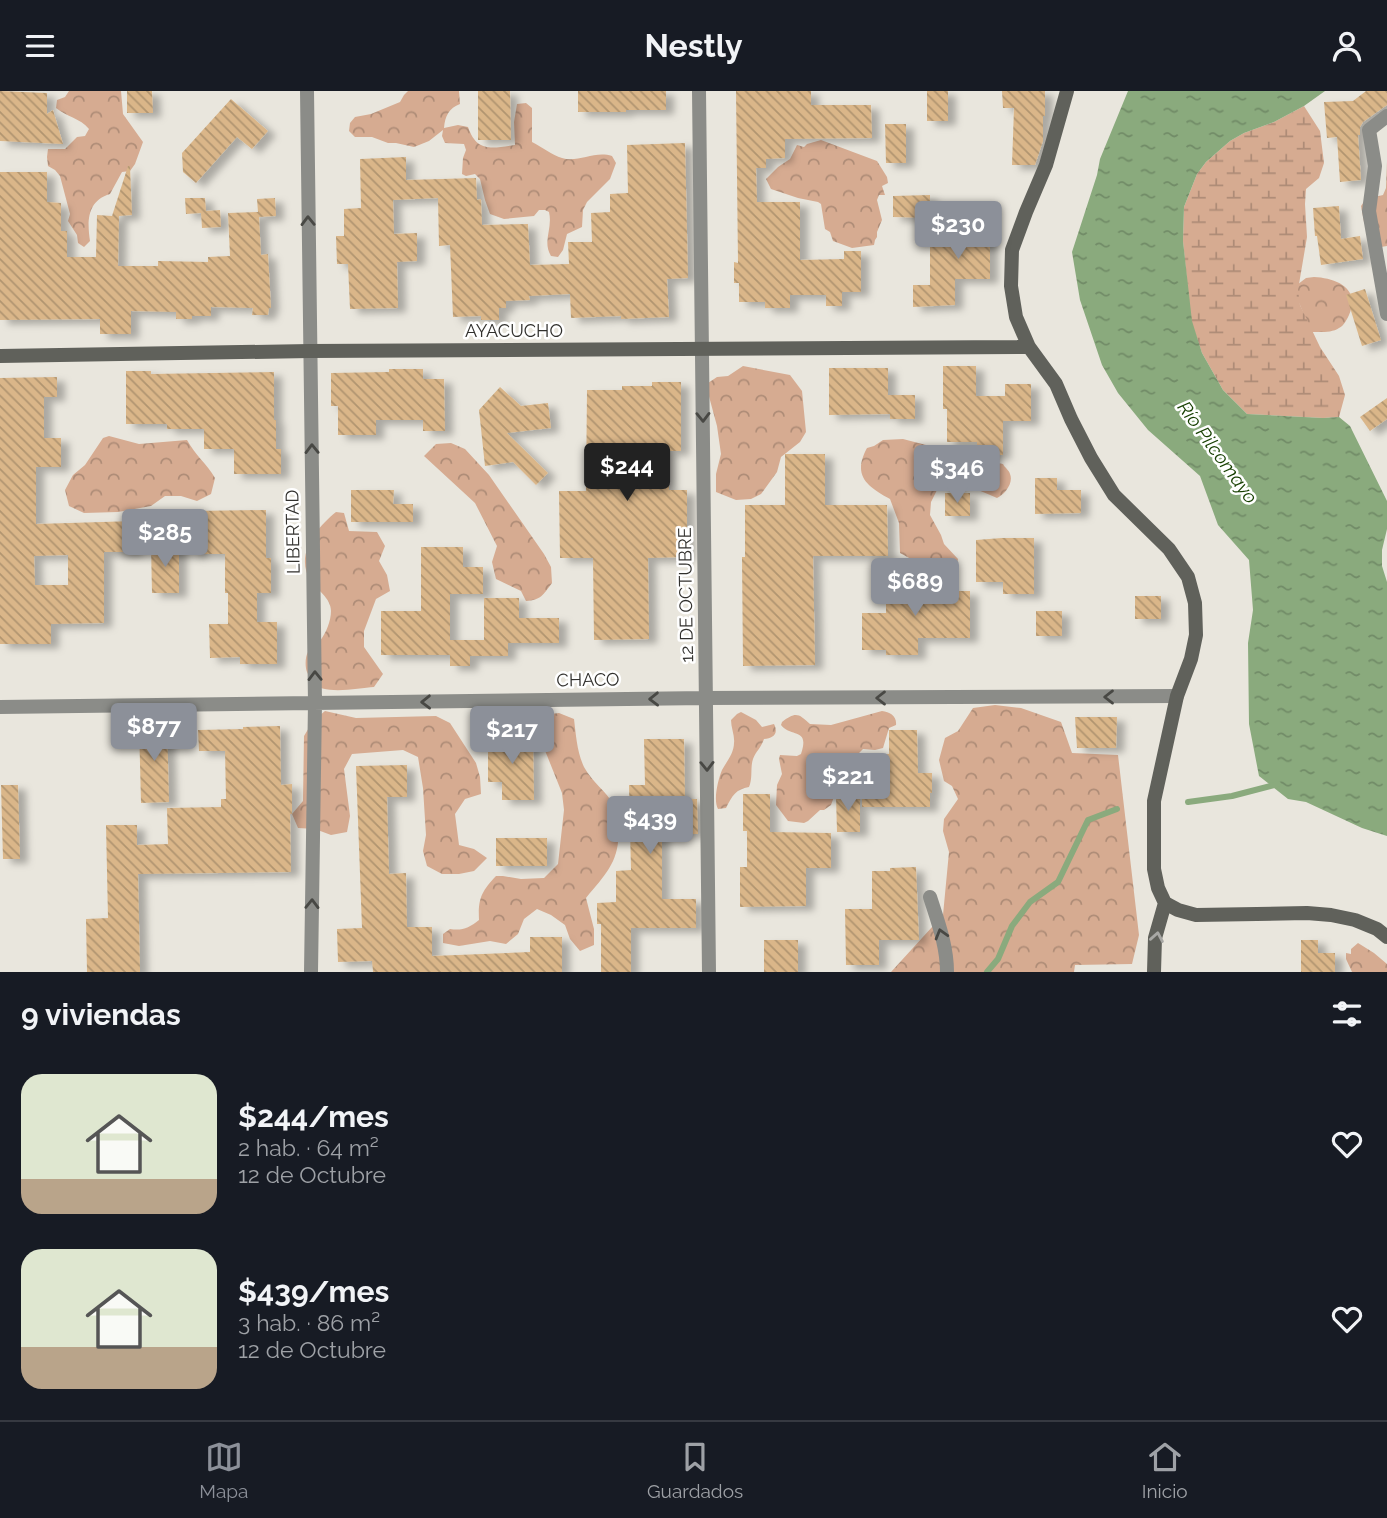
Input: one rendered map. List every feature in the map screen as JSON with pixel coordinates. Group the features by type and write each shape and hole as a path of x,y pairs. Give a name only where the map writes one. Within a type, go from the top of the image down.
{"street":[{"name":"LIBERTAD","path":"307,91 315,703 311,972"},
{"name":"12 DE OCTUBRE","path":"699,91 709,972"},
{"path":"1067,91 1046,165 1012,250 1011,286 1016,317 1029,347 1056,384 1086,448 1114,495 1169,549 1188,577 1195,603 1196,635 1191,659 1177,696 1154,801 1154,869 1158,888 1165,903 1196,915 1331,915 1355,920 1377,929 1387,937"},
{"path":"1387,116 1369,130 1374,166 1369,211 1387,314"},
{"name":"AYACUCHO","path":"0,356 310,351 1029,347"},
{"name":"CHACO","path":"0,707 706,698 1177,696"},
{"path":"930,897 942,936 947,972"},
{"path":"1154,972 1155,937 1165,903"}],"green space":[{"path":"69,91 121,91 123,114 143,142 130,171 122,172 110,194 102,197 93,207 89,219 90,241 84,247 78,243 77,235 68,221 70,214 60,176 48,166 47,157 48,149 65,149 77,137 85,136 89,129 82,122 56,108 57,100 65,97"},
{"path":"408,91 459,91 460,104 448,113 444,128 458,125 468,127 476,141 486,147 515,145 514,122 517,104 526,103 532,108 532,142 562,158 574,159 599,154 612,156 616,163 610,179 587,202 583,210 582,227 567,234 563,250 558,257 551,256 548,251 549,212 539,210 534,216 504,219 490,214 480,179 475,174 462,174 466,150 464,144 445,143 443,130 429,141 414,147 388,143 372,137 355,137 349,131 350,123 355,117 371,114 400,102"},
{"path":"1304,106 1320,131 1324,163 1319,178 1306,189 1307,237 1298,290 1300,305 1320,347 1339,376 1345,395 1339,417 1247,414 1223,390 1202,353 1191,321 1183,241 1184,207 1197,174 1206,162 1230,141"},
{"path":"821,140 877,161 887,177 888,183 882,186 885,195 879,195 877,200 882,220 874,245 852,248 833,241 830,232 825,229 821,204 771,189 766,179 790,159 797,145 804,147"},
{"path":"1387,161 1387,246 1381,247 1364,222 1361,206 1366,199 1383,195 1386,188"},
{"path":"1306,278 1338,282 1349,291 1352,298 1349,315 1344,324 1336,330 1311,332 1293,288"},
{"path":"743,366 790,375 802,391 806,432 800,442 781,457 777,472 761,494 751,499 736,500 716,492 716,474 721,454 707,389 708,383 717,377 728,376"},
{"path":"109,436 139,444 187,440 215,478 211,494 197,501 181,496 165,496 151,506 118,512 84,513 69,506 65,490 73,475 85,465 103,438"},
{"path":"903,439 977,455 985,461 1003,464 1009,471 1011,481 1008,488 997,498 968,487 937,490 931,502 930,515 944,544 958,559 951,576 923,571 900,553 899,523 890,499 864,479 861,466 867,448 883,440"},
{"path":"451,443 465,449 489,475 544,554 551,567 552,583 538,598 526,601 521,591 496,579 492,562 497,546 475,503 424,456 436,444"},
{"path":"336,512 344,513 349,531 377,532 385,546 379,561 387,575 390,591 376,599 364,631 364,647 383,674 374,687 324,689 312,682 306,670 307,654 324,634 331,611 329,602 306,572 306,552 321,526"},
{"path":"995,705 1021,708 1061,722 1072,753 1118,755 1139,935 1132,964 1075,965 1074,972 891,972 943,915 949,852 943,831 944,819 958,799 952,786 944,781 939,760 945,738 958,731 973,708"},
{"path":"325,711 356,718 436,716 450,723 476,763 480,777 481,794 465,799 455,814 459,845 474,849 487,858 474,871 459,874 442,874 427,866 423,851 426,835 418,757 403,750 352,754 344,769 350,816 347,832 331,835 315,829 298,828 292,814 303,801 304,736 313,721"},
{"path":"882,711 892,715 896,725 889,728 883,748 863,749 857,755 857,775 850,790 835,794 831,805 804,823 788,821 776,805 777,785 782,774 779,759 780,755 801,754 803,740 798,734 785,729 781,725 782,722 797,715 810,724 831,725"},
{"path":"741,712 756,720 762,727 774,724 775,733 764,739 754,756 749,787 735,794 726,808 718,809 716,795 719,779 734,747 731,720"},
{"path":"559,713 574,719 578,749 584,767 611,800 616,813 618,839 614,858 606,874 586,898 594,929 594,945 580,951 570,939 565,925 537,909 524,919 518,934 506,944 490,941 459,946 443,943 443,934 450,929 465,928 479,920 482,896 496,876 544,878 558,864 564,810 562,793 544,748 533,736 532,727 543,715"},
{"path":"1358,943 1387,964 1387,972 1352,972 1346,953 1351,954 1351,949"}],"water":[{"name":"Río Pilcomayo","path":"1128,91 1325,91 1274,122 1230,141 1206,162 1197,174 1184,207 1183,241 1192,321 1202,353 1223,390 1247,414 1339,417 1350,426 1387,501 1387,529 1382,550 1382,566 1387,582 1387,836 1362,828 1306,802 1288,799 1259,776 1249,724 1248,643 1253,610 1249,560 1218,525 1200,476 1148,430 1118,393 1102,365 1080,300 1072,252 1100,159"}],"building":[{"path":"0,91 47,93 47,114 53,110 63,144 0,141"},
{"path":"127,91 152,91 153,113 127,113"},
{"path":"478,91 510,91 511,140 478,140"},
{"path":"578,91 666,91 666,110 578,112"},
{"path":"736,91 811,91 811,105 871,105 872,138 785,139 785,158 766,159 766,168 756,168 757,202 800,202 800,260 844,259 844,251 861,251 861,292 842,292 842,306 826,306 826,295 790,295 790,308 765,308 765,302 739,302 739,283 734,283 734,262 738,263"},
{"path":"927,91 948,91 948,121 927,121"},
{"path":"1002,91 1045,91 1043,141 1035,165 1012,165 1014,108 1003,108"},
{"path":"1366,91 1387,91 1387,105 1360,127 1358,135 1361,180 1340,182 1337,137 1327,138 1324,102 1353,101"},
{"path":"231,99 268,131 252,149 237,137 196,183 183,172 182,153"},
{"path":"885,124 906,124 906,163 886,163"},
{"path":"685,143 688,278 667,279 669,317 571,318 570,294 529,296 530,300 506,301 506,308 499,308 499,320 481,320 481,316 453,317 450,245 439,246 438,198 393,200 394,234 417,233 417,261 397,262 398,308 350,309 348,264 337,264 336,236 344,236 344,209 361,208 360,159 406,157 406,180 476,178 477,200 481,199 482,225 528,224 530,265 569,264 568,242 592,242 591,213 610,212 610,194 628,193 627,145"},
{"path":"128,166 132,215 119,216 118,266 158,266 158,261 208,262 208,257 230,256 228,213 258,212 257,199 275,198 276,216 259,217 261,255 268,254 271,308 268,315 252,315 253,308 211,307 211,316 176,319 176,312 131,311 131,334 100,334 100,319 0,320 0,172 47,172 47,202 61,203 61,231 67,231 67,257 96,257 97,215 112,216"},
{"path":"930,195 930,218 893,217 893,196"},
{"path":"185,198 205,198 206,211 220,210 221,227 202,228 201,213 186,214"},
{"path":"990,203 990,279 955,279 955,305 913,307 913,285 930,285 930,247 966,247 966,204"},
{"path":"1339,206 1341,239 1360,236 1363,259 1321,265 1313,208"},
{"path":"1365,289 1381,340 1362,346 1346,295"},
{"path":"943,366 976,366 976,396 1005,396 1005,384 1031,384 1031,421 1003,421 1003,455 977,455 977,442 947,442 947,409 943,409"},
{"path":"829,368 888,368 888,395 915,395 915,419 890,419 890,414 829,415"},
{"path":"389,369 423,369 423,379 444,379 445,431 423,431 423,420 376,420 376,435 338,435 338,406 331,406 331,373 389,372"},
{"path":"126,371 151,371 151,374 274,372 274,420 276,449 281,449 281,474 234,474 234,449 204,449 204,429 167,429 167,424 126,424"},
{"path":"57,377 57,397 44,397 44,438 61,438 61,467 36,467 36,524 135,521 135,552 104,552 104,623 51,624 51,644 0,644 0,378","holes":["68,555 68,585 35,585 34,556"]},
{"path":"652,382 681,382 681,451 669,451 669,490 687,490 687,557 648,558 649,639 594,640 593,558 560,558 559,491 586,491 587,390 622,390 622,386 652,386"},
{"path":"500,387 521,406 548,403 551,428 507,433 548,473 536,485 513,462 485,466 479,410"},
{"path":"1387,398 1387,419 1370,431 1360,417"},
{"path":"785,454 825,454 825,505 887,505 888,556 813,556 815,665 743,666 742,557 745,557 745,505 785,505"},
{"path":"1035,478 1057,478 1057,490 1081,490 1081,513 1035,514"},
{"path":"351,490 394,490 393,504 413,504 413,522 351,522"},
{"path":"945,493 970,493 970,516 945,516"},
{"path":"266,510 266,558 271,558 271,593 257,593 257,622 277,622 277,664 240,664 240,657 210,658 209,624 228,624 225,554 192,554 192,511"},
{"path":"1034,538 1034,594 1003,594 1003,582 976,582 976,540"},
{"path":"179,544 179,593 152,593 151,545"},
{"path":"421,547 463,547 463,567 483,567 483,594 450,594 450,640 484,640 484,598 519,598 519,618 559,618 559,643 508,643 508,656 470,656 470,666 450,666 450,655 381,655 381,611 421,611"},
{"path":"886,576 918,576 918,591 970,591 970,638 918,638 918,655 886,655 886,650 862,650 862,613 886,613"},
{"path":"1135,596 1161,596 1161,619 1135,619"},
{"path":"1036,611 1062,611 1062,636 1036,636"},
{"path":"1075,717 1117,717 1116,748 1077,748"},
{"path":"167,723 169,802 141,803 139,724"},
{"path":"280,726 281,785 292,784 291,872 138,874 140,972 87,972 86,919 108,918 106,825 137,825 137,845 168,844 167,808 221,807 221,799 226,799 225,751 199,751 198,730"},
{"path":"889,730 917,730 918,773 932,773 930,807 862,807 862,754 889,754"},
{"path":"488,736 533,736 534,800 502,800 502,782 488,782"},
{"path":"644,739 684,739 685,799 697,799 698,834 662,834 662,899 696,899 696,928 631,928 631,972 601,972 601,924 597,924 597,903 616,902 616,871 631,870 629,785 645,785"},
{"path":"407,765 407,797 387,797 389,874 406,873 407,927 432,927 432,956 530,952 530,937 562,937 562,972 373,972 372,961 338,962 337,929 362,928 356,766"},
{"path":"1,785 18,785 20,859 3,859"},
{"path":"743,794 770,794 770,832 831,833 831,868 806,868 806,906 740,907 740,867 747,867"},
{"path":"836,795 860,795 860,832 837,832"},
{"path":"496,838 547,838 547,866 496,866"},
{"path":"916,867 919,940 879,940 879,965 846,965 845,909 872,909 872,871"},
{"path":"764,940 798,940 798,972 764,972"},
{"path":"1301,940 1318,940 1318,953 1335,953 1335,972 1301,972"}],"waterway":[{"path":"1188,802 1232,796 1278,784"},
{"path":"987,972 998,959 1012,926 1030,902 1058,882 1088,820 1117,809"}]}
